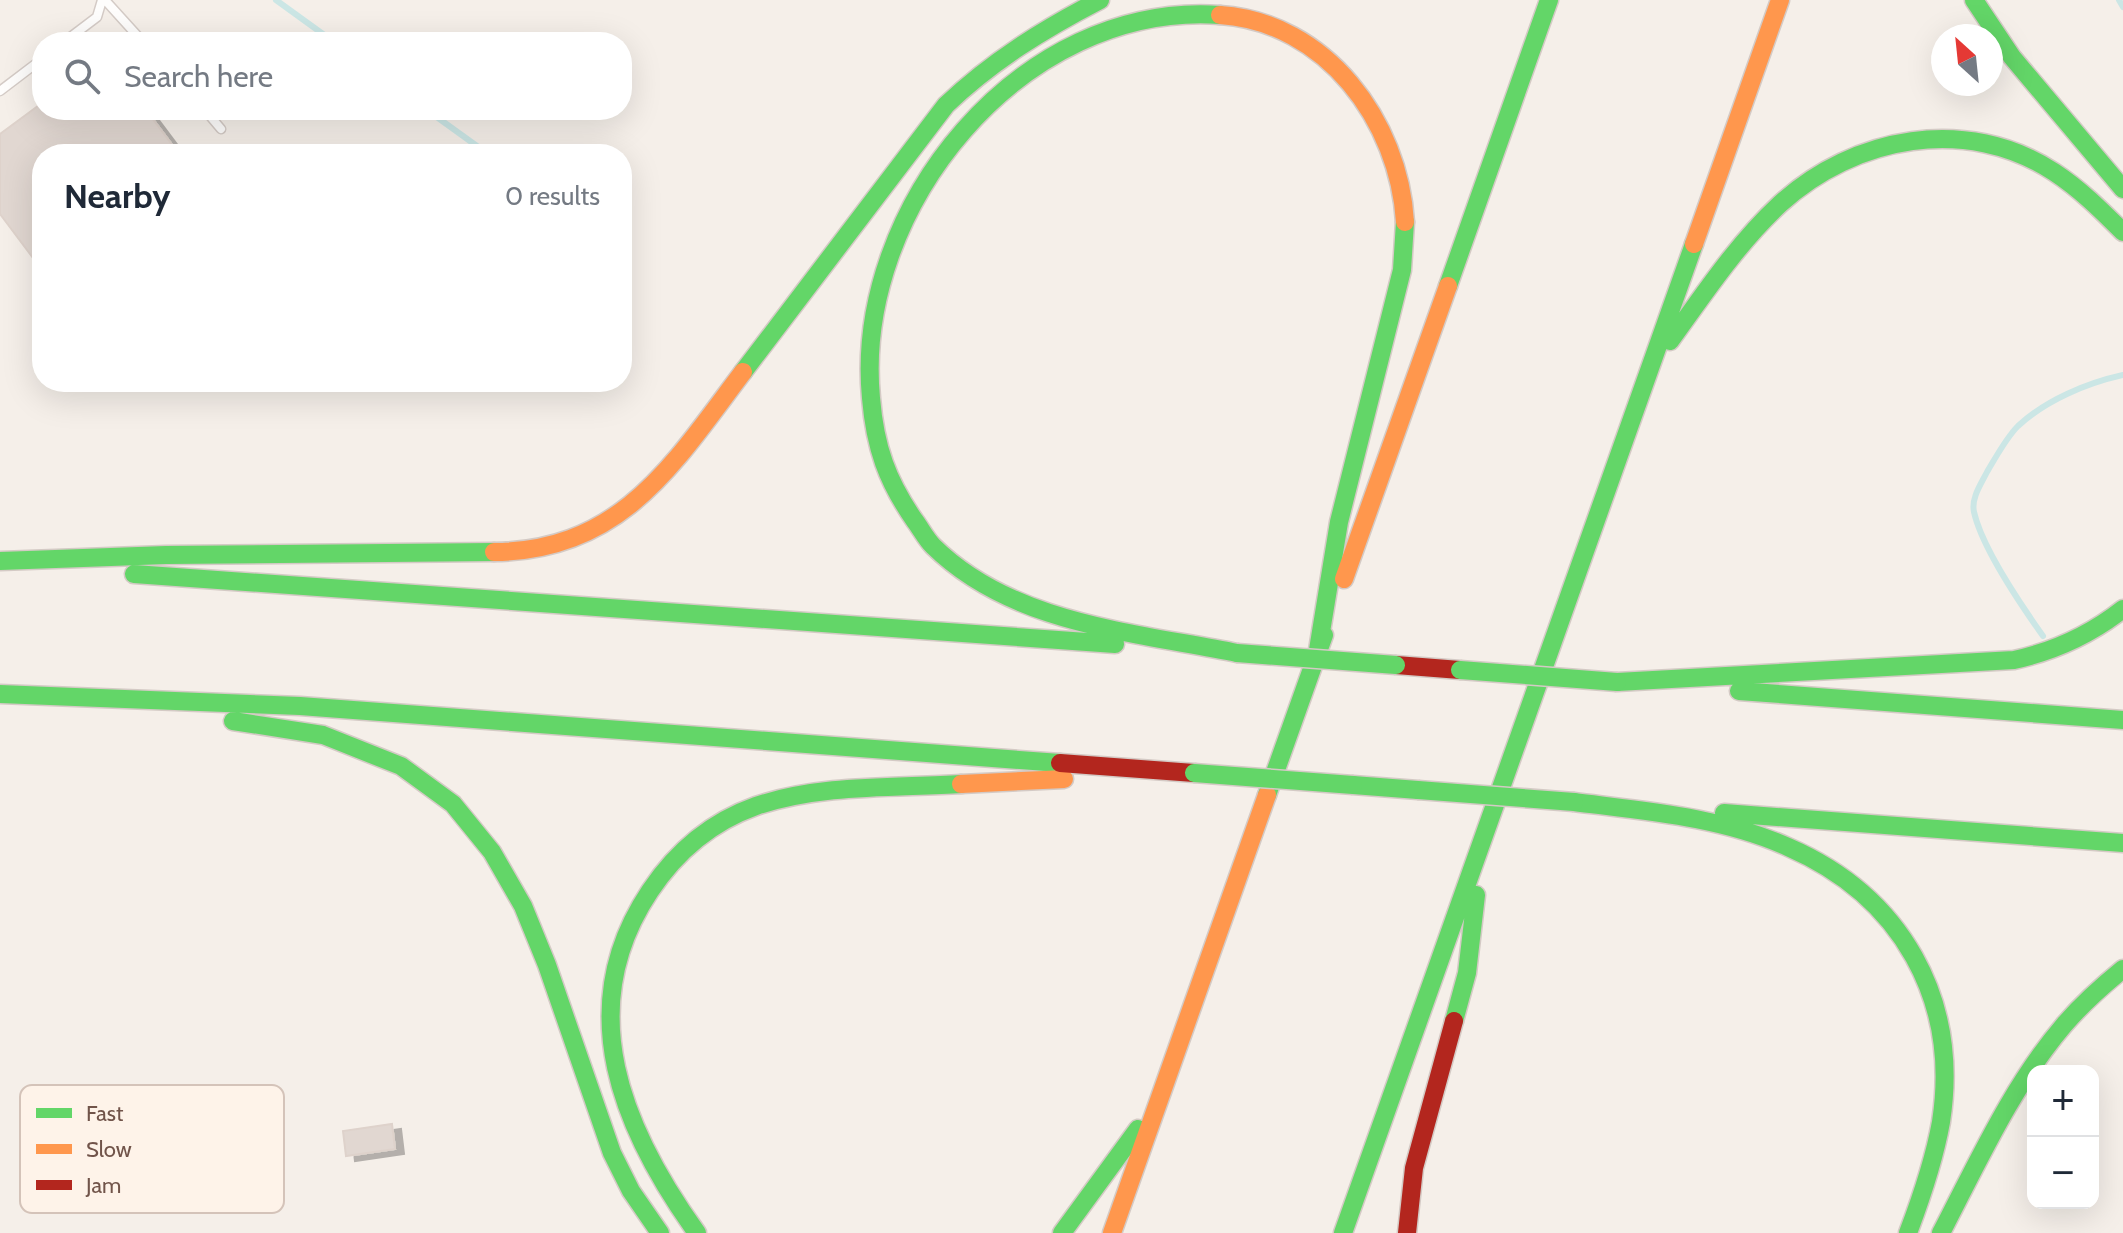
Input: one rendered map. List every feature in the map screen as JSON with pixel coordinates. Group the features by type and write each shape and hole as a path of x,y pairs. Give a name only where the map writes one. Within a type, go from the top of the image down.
{"highway":[{"path":"0,561 166,555 506,552 551,546 593,530 638,501 669,470 946,105 986,67 1014,47 1100,0"},
{"path":"1112,1233 1549,0"},
{"path":"1343,1233 1780,0"},
{"path":"1974,0 2007,50 2123,189"},
{"path":"1237,653 1053,615 1000,595 973,579 932,544 908,517 895,495 877,452 868,396 873,316 889,253 915,196 954,140 997,96 1059,53 1123,27 1187,13 1221,13 1264,22 1296,37 1324,57 1348,80 1376,118 1402,184 1406,244 1400,283 1339,522 1318,650"},
{"path":"1650,369 1718,275 1765,220 1823,171 1879,147 1940,138 1985,143 2013,151 2043,164 2076,184 2123,232"},
{"path":"0,569 205,578 2123,720"},
{"path":"1617,682 2014,660 2071,643 2123,609"},
{"path":"6,694 300,706 2123,843"},
{"path":"6,694 264,724 326,735 398,764 447,799 486,841 513,882 533,926 607,1139 631,1191 660,1233"},
{"path":"697,1233 669,1196 635,1131 615,1063 610,1026 613,978 623,939 645,894 680,852 715,825 739,812 804,793 1194,773"},
{"path":"1574,802 1713,823 1792,848 1851,884 1873,901 1899,930 1919,961 1929,984 1940,1020 1944,1063 1944,1096 1938,1145 1908,1233"},
{"path":"1407,1233 1414,1168 1467,973 1482,840"},
{"path":"1941,1233 2039,1057 2077,1008 2123,969"},
{"path":"1062,1233 1158,1101"}],"lane":[{"path":"77,32 97,17 103,0 133,32"},
{"path":"0,91 32,67"},
{"path":"213,120 221,129"}],"building":[{"path":"32,110 32,120 154,120 172,144 32,144 32,257 0,214 0,134"},
{"path":"392,1124 395,1149 346,1156 343,1131"}],"waterway":[{"path":"276,0 320,32"},
{"path":"2119,0 2123,7"},
{"path":"441,120 474,144"},
{"path":"2043,636 2003,576 1985,542 1974,512 1975,496 2005,442 2029,417 2068,394 2123,375"}],"traffic: fast":[{"path":"743,372 946,105 1019,47 1100,0"},
{"path":"1448,286 1549,0"},
{"path":"1974,0 2012,57 2123,189"},
{"path":"1220,15 1147,20 1079,42 1017,80 964,130 921,190 890,256 873,326 871,398 879,448 897,492 930,543 964,572 999,593 1076,621 1237,653"},
{"path":"1670,341 1735,253 1780,204 1809,181 1842,162 1876,149 1912,141 1949,139 1985,143 2020,154 2073,185 2123,232"},
{"path":"1318,650 1339,522 1402,270 1405,222"},
{"path":"1343,1233 1694,244"},
{"path":"0,561 166,555 494,552"},
{"path":"134,574 1115,644"},
{"path":"1617,682 2014,660 2072,641 2123,609"},
{"path":"1267,795 1324,635"},
{"path":"1237,653 1396,665"},
{"path":"1460,670 1617,682"},
{"path":"1739,691 2123,720"},
{"path":"0,694 300,706 1060,763"},
{"path":"233,721 323,735 401,766 453,804 492,852 523,906 547,965 612,1153 631,1191 660,1233"},
{"path":"1194,773 1353,785"},
{"path":"697,1233 647,1153 629,1111 616,1068 611,1024 614,980 626,935 650,891 671,864 696,840 724,821 756,806 832,790 961,784"},
{"path":"1353,785 1418,790"},
{"path":"1418,790 1574,802"},
{"path":"1574,802 1656,812 1710,822 1763,837 1828,868 1862,893 1891,923 1914,957 1931,994 1941,1034 1945,1077 1935,1151 1908,1233"},
{"path":"1724,813 2123,843"},
{"path":"1454,1021 1467,973 1476,895"},
{"path":"1941,1233 2028,1073 2071,1017 2123,969"},
{"path":"1062,1233 1138,1129"}],"traffic: slow":[{"path":"1694,244 1780,0"},
{"path":"1220,15 1258,22 1293,36 1324,57 1350,83 1372,114 1388,148 1400,184 1405,222"},
{"path":"1344,579 1448,286"},
{"path":"494,552 539,548 577,536 611,519 641,496 668,469 743,372"},
{"path":"961,784 1064,779"},
{"path":"1112,1233 1267,795"}],"traffic: jam":[{"path":"1396,665 1460,670"},
{"path":"1060,763 1194,773"},
{"path":"1407,1233 1414,1168 1454,1021"}]}
